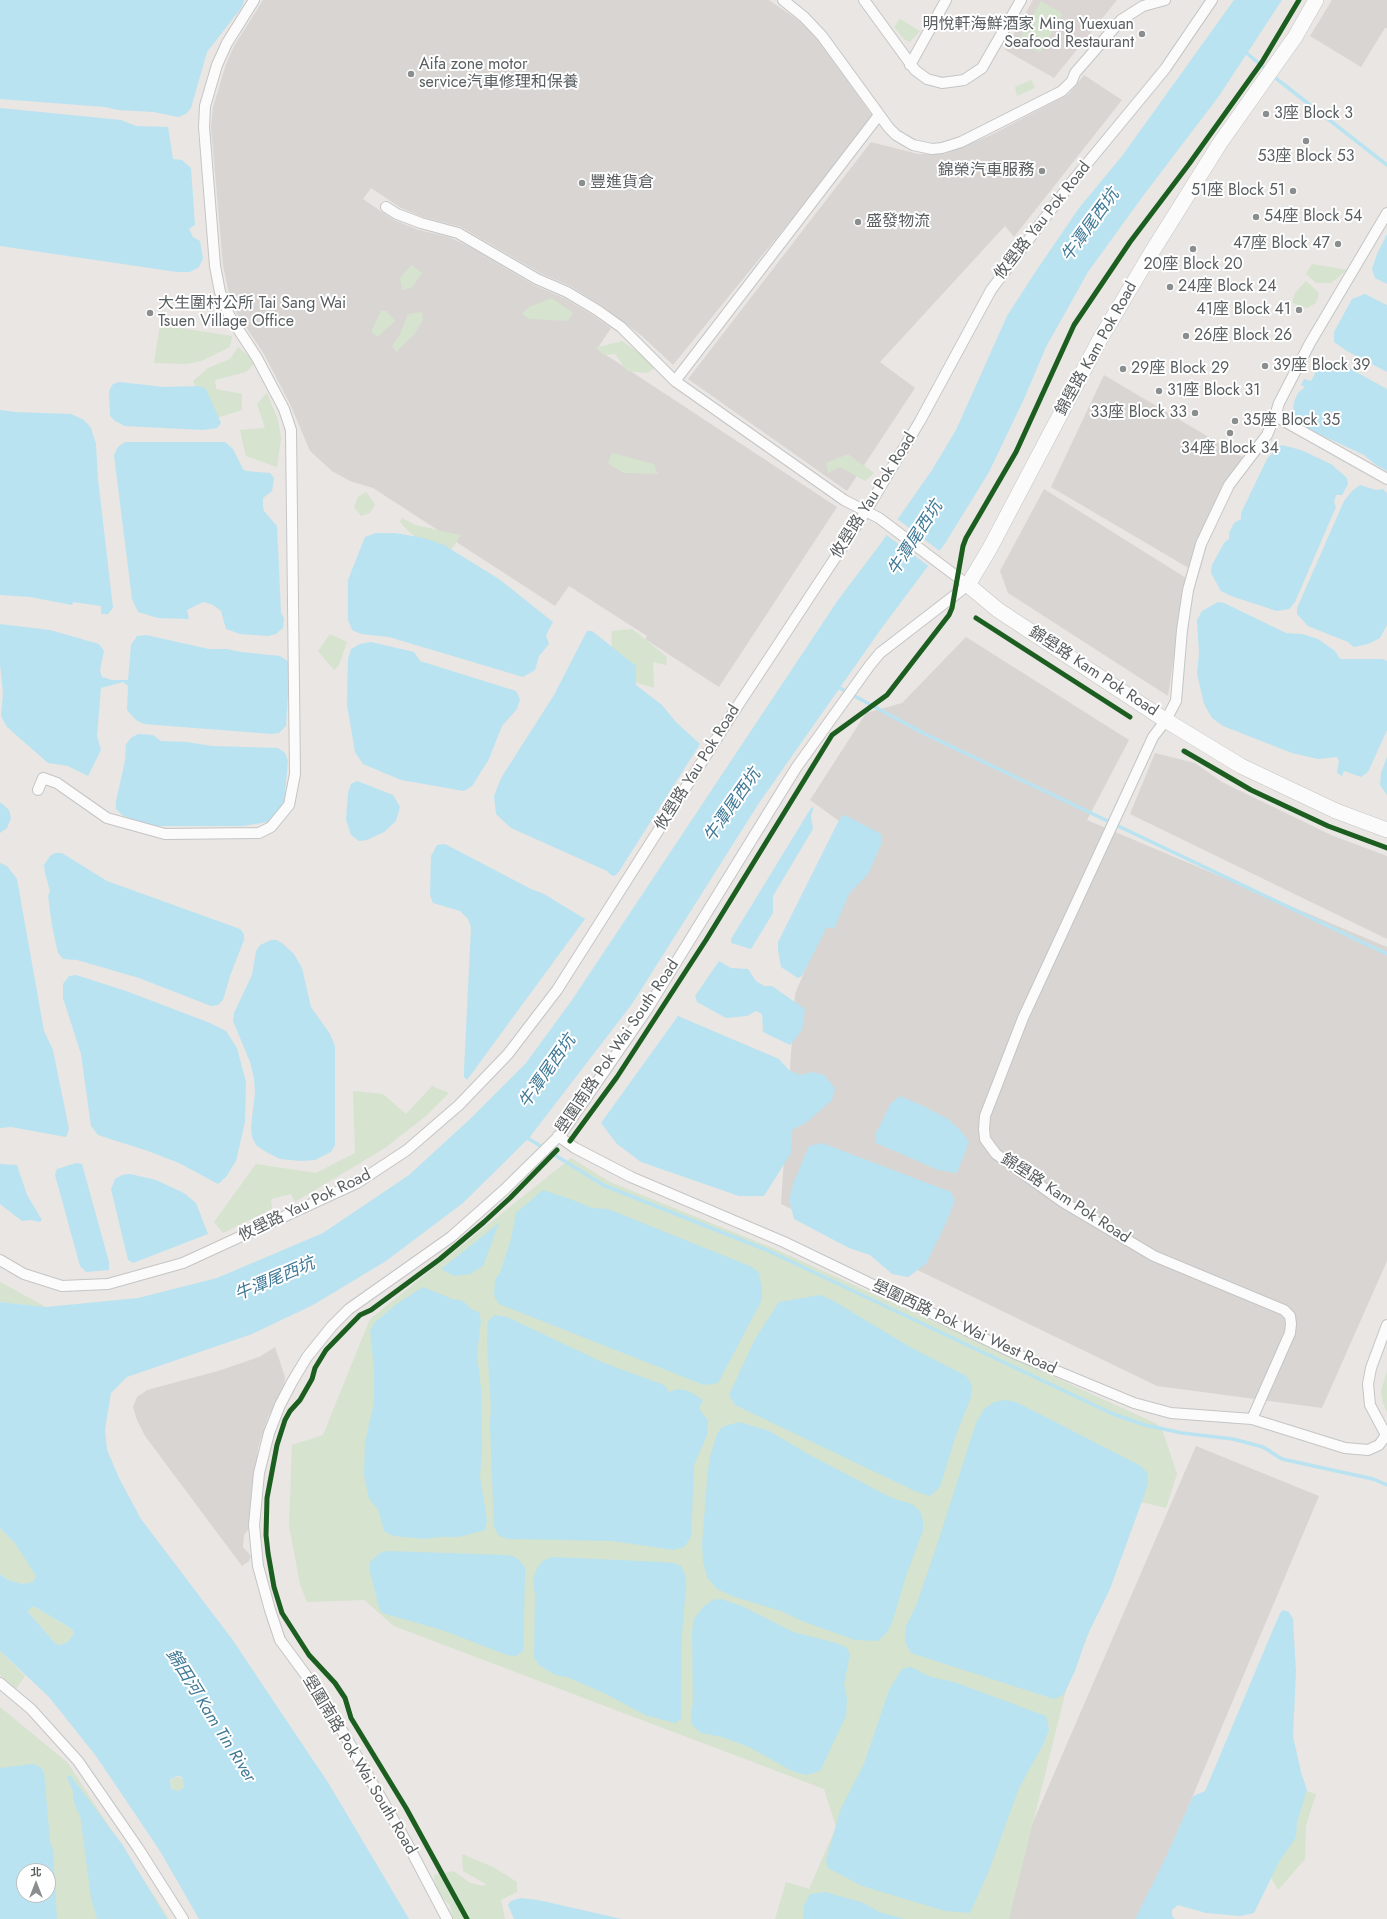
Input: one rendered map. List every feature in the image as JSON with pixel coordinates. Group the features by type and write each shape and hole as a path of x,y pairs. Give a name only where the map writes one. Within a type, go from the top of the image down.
{"street":[{"path":"38,790 44,778 57,783 107,818 165,834 259,833 271,827 289,805 295,774 291,430 284,409 257,358 229,315 220,292 215,266 204,127 205,106 217,65 227,43 254,0"},
{"path":"783,0 804,17 822,36 879,115 896,135 913,145 932,149 952,146 1062,91 1072,81 1075,73 1121,20 1143,6 1165,0"},
{"path":"910,65 946,0"},
{"path":"867,1 914,70 927,79 942,83 964,80 976,73 985,65 1021,0"},
{"name":"攸壆路 Yau Pok Road","path":"0,1260 24,1274 62,1286 108,1284 183,1264 358,1183 407,1150 459,1105 508,1054 557,990 731,716 866,511 920,421 991,290 1071,183 1165,69 1212,0"},
{"name":"錦壆路 Kam Pok Road","path":"968,585 990,548 1099,342 1130,288 1220,143 1295,37 1316,0"},
{"path":"675,381 879,115"},
{"name":"錦壆路 Kam Pok Road","path":"386,207 397,214 421,223 458,233 538,279 567,292 585,303 621,327 675,381 844,500 879,518 956,574 998,610 1166,720 1153,737 1023,1018 985,1116 985,1140 996,1154 1063,1202 1154,1256 1284,1310 1290,1316 1290,1333 1252,1419"},
{"path":"1387,212 1310,343 1279,403 1267,435 1229,485 1201,544 1188,590 1182,630 1178,692 1176,701 1166,720 1241,766 1323,805 1387,830"},
{"path":"1274,416 1387,479"},
{"name":"壆圍南路 Pok Wai South Road","path":"447,1919 407,1843 325,1701 280,1640 270,1610 258,1566 254,1525 257,1490 263,1452 280,1405 307,1357 332,1326 349,1309 451,1237 504,1190 558,1136 646,1011 796,768 880,653 968,585"},
{"name":"壆圍西路 Pok Wai West Road","path":"558,1136 575,1148 631,1177 784,1242 1016,1354 1134,1403 1171,1413 1252,1419 1345,1448 1368,1450 1379,1445 1386,1436"},
{"path":"1386,1436 1370,1405 1368,1384 1371,1368 1387,1325"},
{"path":"0,1683 31,1709 78,1761 138,1848 183,1919"}],"shaded area":[{"path":"263,0 769,0 812,32 874,118 673,365 642,336 601,305 570,286 540,273 461,227 423,217 401,208 371,188 363,199 394,220 419,230 449,237 468,246 534,285 564,298 594,316 611,328 597,349 837,507 719,687 645,639 647,636 569,586 555,606 373,488 350,481 332,471 310,451 291,406 264,354 236,312 228,290 223,265 211,127 213,107 226,64 234,46"},
{"path":"1033,0 1117,0 1054,78 1005,50"},
{"path":"1332,0 1387,0 1387,28 1385,28 1361,67 1310,36"},
{"path":"1084,75 1122,100 1014,237 1005,226 880,362 915,388 847,491 688,379 871,142 918,154 945,154 991,135 1069,94"},
{"path":"1104,375 1244,458 1192,570 1051,487"},
{"path":"1044,489 1186,578 1168,696 1008,593 1000,571"},
{"path":"966,637 1129,740 1087,820 1387,947 1387,1261 1322,1408 1157,1386 781,1204 795,994 861,837 810,800 866,713 902,703"},
{"path":"1155,753 1195,763 1222,782 1331,835 1387,856 1387,939 1130,814"},
{"path":"275,1347 285,1377 284,1386 268,1417 258,1448 251,1526 244,1535 243,1547 251,1556 249,1561 242,1566 145,1436 137,1420 133,1407 137,1397 147,1390 218,1371 259,1357"},
{"path":"1196,1446 1319,1496 1141,1919 991,1919"}],"green space":[{"path":"1041,1 1063,14 1040,53 1018,41"},
{"path":"900,19 920,31 910,42 904,39 894,27"},
{"path":"1031,80 1035,88 1017,96 1015,87"},
{"path":"1312,264 1347,270 1331,283 1316,283 1306,274"},
{"path":"411,265 422,273 412,288 402,290 400,278"},
{"path":"1306,281 1319,293 1316,303 1307,308 1292,303 1295,293"},
{"path":"552,298 573,313 568,321 529,319 522,314 529,307"},
{"path":"381,310 387,311 395,321 378,337 371,332"},
{"path":"422,312 423,320 414,335 396,352 392,346 399,336 408,314"},
{"path":"160,325 232,336 230,347 201,361 186,364 154,363"},
{"path":"622,341 652,362 655,368 647,373 627,371 615,354 604,355 595,348"},
{"path":"238,347 256,362 246,372 215,380 216,389 242,394 242,410 213,419 193,381 208,368 230,359"},
{"path":"267,393 278,420 281,438 277,467 246,456 240,430 265,428 257,404"},
{"path":"612,453 654,464 658,474 624,473 608,464"},
{"path":"848,454 874,473 865,481 840,467 828,473 826,463"},
{"path":"366,492 375,504 370,513 361,516 354,507 358,497"},
{"path":"402,518 415,525 461,535 449,553 428,546 409,532 400,522"},
{"path":"632,629 667,657 666,665 653,662 654,688 623,678 611,664 612,631"},
{"path":"330,634 347,642 339,665 334,670 318,651"},
{"path":"432,1086 449,1093 427,1115 385,1148 295,1202 291,1194 271,1199 272,1209 223,1233 214,1222 256,1164 316,1173 355,1153 353,1091 383,1094 406,1114"},
{"path":"571,1158 610,1182 775,1249 1157,1424 1163,1432 1177,1474 1166,1508 1141,1502 1066,1690 1009,1919 775,1919 786,1882 809,1889 836,1827 824,1789 394,1626 364,1600 307,1602 300,1584 289,1526 292,1445 323,1435 370,1319"},
{"path":"0,1282 46,1307 0,1302"},
{"path":"1387,1372 1387,1412 1383,1403 1381,1390"},
{"path":"0,1528 15,1543 33,1569 36,1576 33,1582 22,1584 8,1580 0,1574"},
{"path":"31,1607 35,1607 72,1629 74,1632 70,1639 66,1643 60,1645 55,1643 28,1612"},
{"path":"0,1651 25,1676 16,1689 0,1675"},
{"path":"0,1707 68,1763 169,1919 0,1919"},
{"path":"174,1777 180,1777 184,1781 184,1787 180,1791 174,1791 170,1787 170,1781"},
{"path":"1296,1788 1316,1794 1306,1825 1305,1859 1278,1890 1266,1868"},
{"path":"462,1854 493,1867 517,1882 517,1892 501,1900 505,1919 453,1919 450,1905 436,1892 434,1875 454,1871 470,1883 483,1886 486,1884 463,1871"}],"water":[{"path":"0,0 244,1 242,7 207,52 191,108 186,114 178,117 154,112 118,110 105,107 0,99"},
{"path":"1234,0 1282,0 1219,96 1143,196 1088,272 1046,347 1024,399 989,472 946,542 881,629 759,803 632,1004 529,1138 463,1203 386,1261 313,1305 252,1334 127,1377 111,1393 105,1429 107,1450 119,1478 141,1519 232,1639 329,1784 409,1919 199,1919 160,1851 96,1756 49,1697 0,1651 0,1574 8,1580 22,1584 33,1582 36,1576 15,1543 0,1528 0,1302 46,1307 138,1298 217,1278 323,1233 409,1175 469,1120 526,1063 572,1000 838,600 881,543 932,470 956,430 1007,316 1079,208 1122,156","holes":["31,1607 35,1607 72,1629 74,1633 70,1639 66,1643 60,1645 55,1643 28,1612","177,1776 182,1777 184,1786 178,1791 171,1789 170,1782 171,1779"]},
{"path":"0,108 121,120 136,126 168,127 173,159 182,160 191,168 195,225 189,229 193,237 200,241 203,258 199,267 190,272 177,272 0,246"},
{"path":"1387,234 1387,284 1375,278 1372,269 1377,254"},
{"path":"1365,294 1387,305 1387,372 1347,351 1334,342 1334,332 1352,299"},
{"path":"1321,362 1328,365 1338,362 1387,389 1387,471 1376,465 1364,455 1304,427 1296,420 1293,412 1294,402 1298,393 1305,387 1301,385 1304,379 1311,381"},
{"path":"119,382 164,387 199,386 206,389 221,423 217,428 203,430 125,426 115,421 110,416 109,391 113,384"},
{"path":"0,410 71,414 84,420 91,428 96,444 98,479 113,608 108,614 101,614 101,606 73,602 72,605 30,597 0,595"},
{"path":"125,442 225,442 233,449 243,469 246,471 270,473 274,478 272,491 263,498 263,506 264,511 277,526 281,613 284,618 283,628 276,634 268,636 240,634 226,629 221,611 213,605 203,602 187,610 189,619 158,618 138,612 132,599 114,455 118,447"},
{"path":"1282,445 1301,450 1331,464 1347,478 1348,484 1342,495 1336,495 1334,502 1336,507 1295,602 1289,609 1277,611 1231,596 1221,591 1211,573 1212,565 1224,543 1229,539 1229,533 1234,523 1241,519 1241,513 1267,459"},
{"path":"1360,485 1376,490 1383,489 1387,493 1387,625 1380,638 1368,644 1354,647 1348,642 1308,626 1297,614 1297,608 1344,501 1352,491"},
{"path":"376,533 395,533 424,538 444,545 499,579 553,622 546,635 549,644 539,656 535,670 523,677 389,637 361,634 352,630 348,620 348,580 365,537"},
{"path":"1218,602 1224,603 1286,633 1302,634 1318,639 1335,651 1340,659 1383,659 1387,661 1387,730 1368,772 1361,777 1344,771 1342,776 1337,773 1339,761 1337,757 1318,759 1292,753 1223,726 1212,718 1204,704 1197,674 1199,653 1197,620 1202,611"},
{"path":"0,624 50,630 99,644 104,651 100,670 102,677 112,680 128,680 131,645 137,636 146,635 209,649 227,649 280,656 289,662 291,675 289,680 286,726 279,733 272,734 144,724 136,720 127,710 128,686 123,682 101,688 97,736 101,750 88,776 68,766 48,763 7,727 1,716 3,693 0,664"},
{"path":"587,631 592,631 636,666 636,685 662,705 676,722 700,744 618,873 614,876 607,871 511,828 496,814 494,796 501,778 554,695"},
{"path":"371,642 414,652 420,661 516,691 520,699 517,709 502,726 489,759 472,786 464,791 401,780 363,764 355,752 347,705 348,659 351,649 360,644"},
{"path":"138,734 153,735 161,741 187,742 212,746 278,748 285,753 288,761 284,802 278,816 267,822 243,826 146,826 122,815 116,809 116,801 125,761 126,744 131,738"},
{"path":"1387,757 1387,795 1380,785 1381,773"},
{"path":"357,781 393,795 400,807 396,821 384,832 367,840 359,841 351,835 346,820 348,793 351,784"},
{"path":"0,802 9,810 11,818 7,828 0,833"},
{"path":"814,807 811,816 813,829 773,896 773,913 751,949 731,943 731,939 811,808"},
{"path":"845,815 881,834 881,845 868,874 849,894 834,929 827,927 802,976 798,978 781,967 778,942 840,818"},
{"path":"445,844 531,889 544,894 585,919 467,1080 464,1077 464,1070 471,928 468,919 460,911 433,903 430,895 431,856 437,845"},
{"path":"55,853 62,853 107,881 240,929 244,934 244,940 230,976 223,1000 218,1005 211,1006 139,978 77,960 63,959 58,953 52,926 48,896 50,891 44,865 50,856"},
{"path":"0,863 7,866 17,879 44,1031 53,1050 69,1129 66,1137 11,1127 0,1128"},
{"path":"271,940 277,940 294,954 302,968 311,1007 330,1034 335,1046 335,1145 331,1152 315,1160 301,1161 280,1159 256,1145 252,1137 251,1126 255,1093 254,1078 250,1062 233,1021 234,1013 252,975 256,951 260,945"},
{"path":"719,961 731,968 748,969 756,981 764,986 772,986 805,1009 802,1030 790,1045 763,1032 762,1014 756,1011 747,1016 726,1018 697,1002 695,996"},
{"path":"76,975 126,991 210,1023 226,1031 237,1048 246,1082 245,1122 236,1161 226,1177 218,1184 179,1163 148,1151 98,1135 91,1126 81,1054 63,998 63,984 69,976"},
{"path":"678,1016 779,1059 789,1070 800,1075 812,1072 824,1075 835,1088 832,1100 807,1122 792,1130 791,1153 764,1196 739,1196 641,1162 617,1144 601,1123"},
{"path":"900,1096 948,1119 962,1132 969,1142 957,1173 938,1170 876,1143 876,1133 891,1103"},
{"path":"822,1143 951,1192 955,1200 947,1221 926,1264 908,1277 892,1274 870,1255 849,1248 794,1219 789,1200 793,1184 809,1146"},
{"path":"76,1163 82,1164 109,1262 109,1270 86,1272 80,1266 55,1175 57,1169"},
{"path":"0,1164 17,1165 27,1195 42,1220 40,1222 31,1220 22,1221 0,1204"},
{"path":"130,1174 156,1180 184,1193 196,1203 208,1234 133,1263 128,1260 111,1189 115,1179 122,1175"},
{"path":"543,1190 592,1208 608,1209 752,1267 759,1273 762,1289 762,1300 718,1383 704,1385 499,1304 494,1296 495,1279 500,1273 511,1239 516,1213"},
{"path":"499,1223 483,1266 470,1274 454,1276 441,1269"},
{"path":"423,1287 452,1299 463,1301 471,1309 479,1312 481,1321 477,1354 481,1389 482,1448 480,1477 487,1520 485,1530 459,1537 438,1537 425,1539 393,1536 384,1531 378,1509 369,1499 364,1475 365,1442 374,1403 374,1367 370,1331 374,1323 398,1303"},
{"path":"820,1295 832,1300 910,1347 966,1376 972,1385 971,1397 955,1438 940,1487 930,1496 917,1492 735,1405 729,1395 755,1339 779,1302"},
{"path":"495,1315 507,1317 604,1363 664,1385 669,1392 678,1389 689,1391 703,1400 699,1409 708,1420 707,1435 694,1465 691,1537 684,1547 673,1550 613,1541 509,1539 499,1536 494,1527 490,1424 491,1407 487,1344 488,1321"},
{"path":"1005,1400 1016,1402 1141,1466 1147,1473 1148,1482 1145,1493 1110,1589 1087,1636 1075,1671 1066,1690 1063,1695 1054,1699 911,1653 905,1642 906,1626 916,1606 935,1551 976,1423 984,1409 994,1402"},
{"path":"739,1422 769,1431 810,1455 886,1495 912,1504 920,1511 923,1521 923,1531 906,1576 893,1620 888,1631 878,1641 855,1640 802,1621 781,1611 735,1597 717,1589 707,1577 703,1561 702,1544 708,1470 711,1453 717,1434 722,1427"},
{"path":"388,1551 505,1555 513,1556 519,1560 525,1568 523,1651 516,1656 507,1655 442,1630 382,1613 370,1572 370,1562 380,1553"},
{"path":"553,1557 661,1562 673,1563 681,1566 685,1575 686,1585 682,1634 681,1719 675,1723 645,1715 606,1694 567,1677 555,1675 539,1665 534,1657 535,1595 533,1581 537,1568 544,1560"},
{"path":"721,1599 742,1606 793,1632 846,1647 850,1654 844,1684 847,1698 846,1716 820,1771 806,1775 792,1771 749,1747 722,1737 701,1733 692,1725 692,1632 694,1619 703,1607 713,1600"},
{"path":"1283,1610 1289,1612 1293,1619 1296,1672 1293,1736 1301,1772 1307,1790 1297,1822 1296,1837 1279,1862 1254,1913 1240,1916 1206,1913 1178,1905 1172,1910 1172,1916 1175,1919 1135,1919 1166,1857 1193,1796 1205,1791 1280,1613"},
{"path":"911,1667 931,1677 954,1682 1046,1716 1049,1729 1044,1743 1019,1788 988,1873 970,1913 945,1911 862,1886 828,1868 826,1860 841,1808 864,1764 889,1690 902,1669"},
{"path":"32,1764 39,1766 44,1772 50,1841 53,1851 54,1863 16,1863 16,1903 56,1902 57,1919 0,1919 0,1768"},
{"path":"70,1775 122,1844 167,1919 97,1919 91,1898 80,1814 77,1811 73,1798 73,1791 67,1777"},
{"path":"825,1892 864,1903 879,1912 905,1919 803,1919 804,1905 810,1894"},
{"path":"520,1898 538,1900 622,1919 514,1919 508,1905 511,1901"}],"pier":[{"path":"896,518 941,552 930,567 885,534"}],"waterway":[{"path":"1244,51 1267,70"},
{"path":"1273,76 1387,165"},
{"path":"836,686 925,734 1387,954"},
{"path":"526,1137 603,1185 769,1251 1113,1414 1145,1425 1182,1433 1233,1439 1263,1447 1282,1459 1373,1479 1387,1485"}],"cycle path":[{"path":"570,1141 617,1077 706,940 832,735 887,695 949,615 952,608 963,546 966,538 1016,452 1074,325 1130,242 1189,164 1262,62 1299,0"},
{"path":"976,618 1130,717"},
{"path":"1184,751 1251,790 1328,826 1387,848"},
{"path":"467,1919 406,1808 351,1718 345,1698 335,1683 309,1655 282,1613 274,1587 268,1553 266,1535 267,1498 277,1445 285,1420 290,1411 300,1400 312,1379 315,1368 326,1350 360,1315 371,1310 440,1259 484,1222 557,1150"}],"place":[{"name":"明悅軒海鮮酒家 Ming Yuexuan Seafood Restaurant","path":"1142,34"},
{"name":"Aifa zone motor service汽車修理和保養","path":"411,74"},
{"name":"3座 Block 3","path":"1266,114"},
{"name":"53座 Block 53","path":"1306,141"},
{"name":"錦榮汽車服務","path":"1042,171"},
{"name":"豐進貨倉","path":"582,183"},
{"name":"51座 Block 51","path":"1293,191"},
{"name":"54座 Block 54","path":"1256,217"},
{"name":"盛發物流","path":"858,222"},
{"name":"47座 Block 47","path":"1338,244"},
{"name":"20座 Block 20","path":"1193,249"},
{"name":"24座 Block 24","path":"1170,287"},
{"name":"41座 Block 41","path":"1299,310"},
{"name":"大生圍村公所 Tai Sang Wai Tsuen Village Office","path":"150,313"},
{"name":"26座 Block 26","path":"1186,336"},
{"name":"39座 Block 39","path":"1265,366"},
{"name":"29座 Block 29","path":"1123,369"},
{"name":"31座 Block 31","path":"1159,391"},
{"name":"33座 Block 33","path":"1195,413"},
{"name":"35座 Block 35","path":"1235,421"},
{"name":"34座 Block 34","path":"1230,433"}],"water label":[{"name":"牛潭尾西坑","path":"1091,226"},
{"name":"牛潭尾西坑","path":"916,539"},
{"name":"牛潭尾西坑","path":"733,806"},
{"name":"牛潭尾西坑","path":"548,1072"},
{"name":"牛潭尾西坑","path":"275,1280"},
{"name":"錦田河 Kam Tin River","path":"210,1716"}]}
